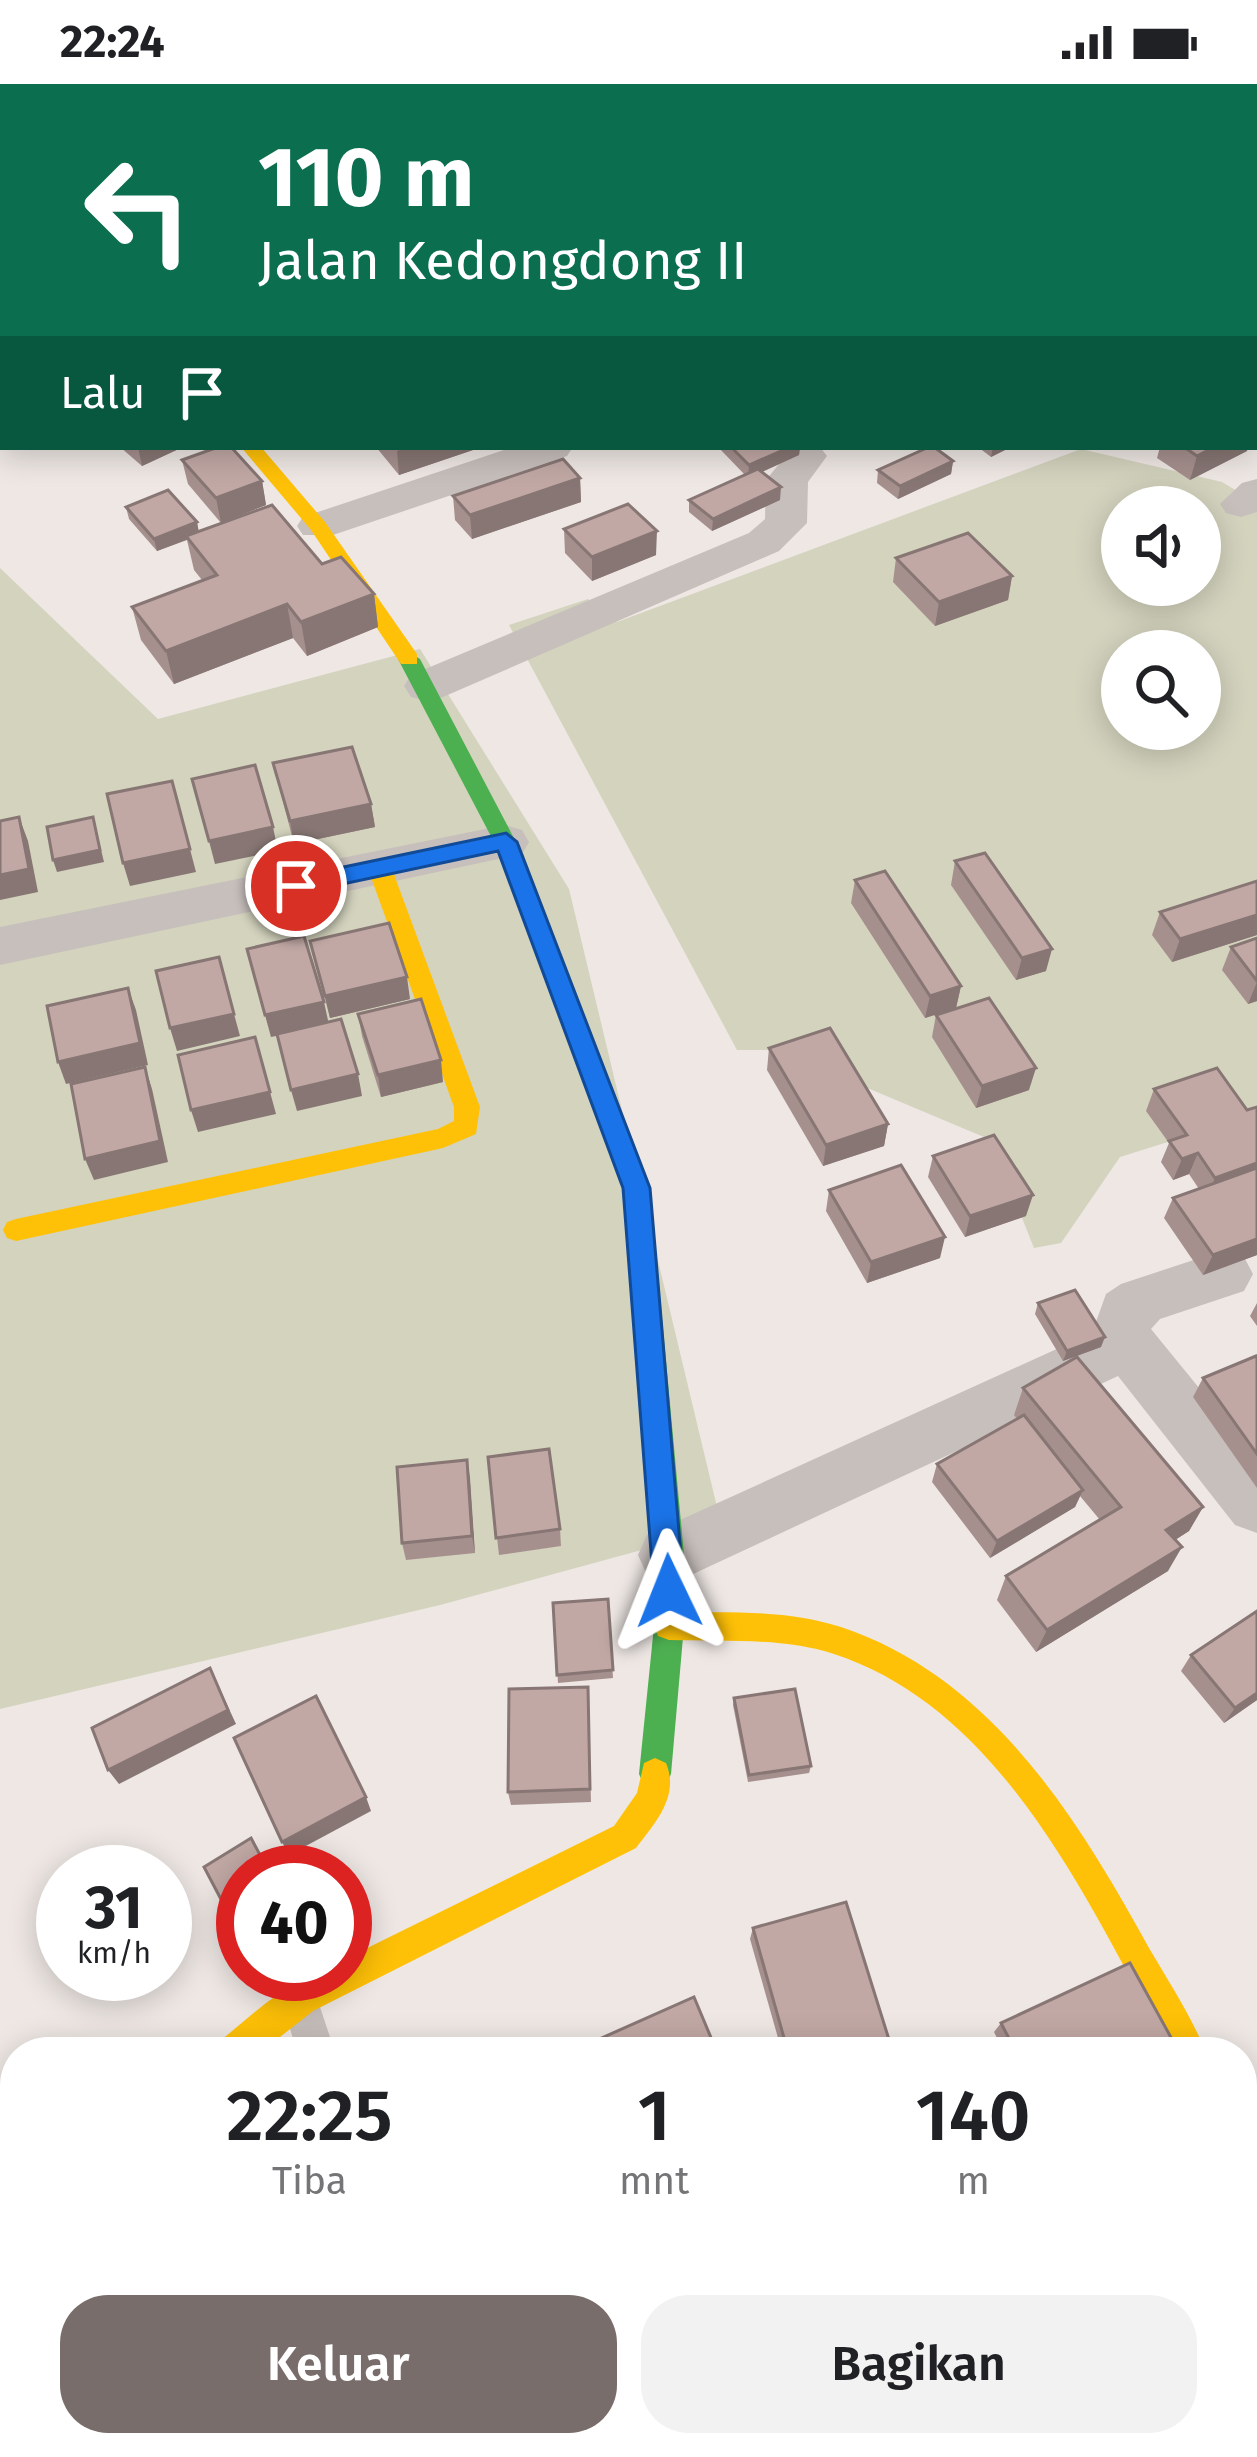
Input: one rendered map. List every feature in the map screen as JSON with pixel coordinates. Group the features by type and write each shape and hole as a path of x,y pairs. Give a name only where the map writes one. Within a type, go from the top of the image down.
{"street":[{"path":"254,450 318,526 427,686 506,842 637,1188 669,1555 669,1627 653,1798 625,1837 372,1964"},
{"path":"318,526 544,450"},
{"path":"427,686 764,542 786,523 787,480 811,450"},
{"path":"0,946 506,842"},
{"path":"16,1230 443,1138 467,1127 467,1107 380,868"},
{"path":"1118,1345 1126,1311 1141,1301 1224,1274"},
{"path":"669,1555 1118,1345 1137,1349 1257,1505"},
{"path":"669,1627 773,1630 844,1643 900,1668 949,1703 1037,1798 1180,2037"},
{"path":"252,2037 298,2001"}],"lane":[{"path":"302,2001 312,2037"}],"green space":[{"path":"1078,450 1222,482 1257,503 1257,1114 1120,1157 1061,1243 1034,1248 991,1140 777,1050 737,1050 509,625 588,599 617,622"},
{"path":"0,568 158,719 420,649 569,889 722,1528 440,1605 0,1709"}],"building":[{"path":"210,450 234,450 262,481 216,498 182,460"},
{"path":"734,450 783,450 749,465"},
{"path":"922,450 938,450 953,461 900,486 878,470"},
{"path":"563,459 580,478 470,515 453,496"},
{"path":"758,469 781,487 713,519 689,500"},
{"path":"168,490 197,522 154,539 126,507"},
{"path":"628,504 657,531 592,557 564,529"},
{"path":"272,505 322,564 341,557 374,594 301,622 287,604 166,651 132,607 217,575 186,536"},
{"path":"968,533 1012,576 939,602 896,558"},
{"path":"352,747 371,804 290,821 273,763"},
{"path":"255,765 273,827 209,841 192,779"},
{"path":"172,781 190,849 123,863 107,794"},
{"path":"19,817 29,869 0,875 0,821"},
{"path":"93,817 100,850 53,860 47,827"},
{"path":"985,853 1052,949 1022,958 955,861"},
{"path":"885,871 961,986 930,996 855,880"},
{"path":"1257,881 1257,915 1180,939 1160,912"},
{"path":"389,923 407,977 325,996 310,941"},
{"path":"304,936 324,1002 265,1015 247,949"},
{"path":"1257,938 1257,981 1231,947"},
{"path":"219,957 234,1014 170,1028 156,971"},
{"path":"128,988 140,1043 58,1062 47,1006"},
{"path":"989,998 1036,1068 982,1086 936,1015"},
{"path":"421,999 441,1060 378,1075 358,1014"},
{"path":"341,1019 358,1074 291,1090 277,1034"},
{"path":"830,1028 888,1124 826,1145 769,1048"},
{"path":"255,1037 270,1092 191,1110 178,1055"},
{"path":"145,1067 160,1141 85,1159 71,1084"},
{"path":"1217,1068 1247,1110 1257,1107 1257,1163 1215,1178 1198,1153 1182,1159 1169,1141 1187,1135 1154,1089"},
{"path":"994,1135 1033,1195 970,1216 933,1156"},
{"path":"901,1165 945,1237 871,1262 829,1190"},
{"path":"1257,1168 1257,1239 1213,1255 1173,1198"},
{"path":"1075,1290 1105,1337 1067,1351 1038,1303"},
{"path":"1077,1357 1203,1507 1166,1530 1182,1547 1047,1630 1006,1576 1121,1507 1023,1388"},
{"path":"1257,1358 1257,1454 1203,1378"},
{"path":"1024,1415 1083,1490 997,1541 937,1464"},
{"path":"549,1449 560,1529 496,1538 488,1457"},
{"path":"467,1460 472,1536 402,1543 397,1467"},
{"path":"608,1599 613,1670 557,1675 553,1603"},
{"path":"1257,1611 1257,1693 1235,1708 1191,1655"},
{"path":"210,1668 228,1710 108,1770 92,1728"},
{"path":"588,1687 590,1789 508,1792 509,1689"},
{"path":"795,1689 811,1766 749,1775 734,1698"},
{"path":"316,1696 366,1797 282,1842 234,1738"},
{"path":"216,1860 216,1890 204,1867"},
{"path":"846,1902 888,2037 784,2037 753,1928"},
{"path":"1130,1963 1171,2037 1008,2037 1001,2023"},
{"path":"694,1997 711,2037 604,2037"}],"traffic: fast":[{"path":"409,659 505,842 637,1188 669,1555 669,1626 655,1774"}],"traffic: slow":[{"path":"254,450 318,526 409,659"},
{"path":"16,1230 443,1138 467,1127 467,1107 380,869"},
{"path":"669,1626 778,1630 842,1642 904,1670 958,1710 1006,1758 1049,1814 1181,2037"},
{"path":"252,2037 301,1999 625,1837 653,1798 655,1774"}],"route":[{"path":"296,886 506,842 637,1188 669,1591"}]}
